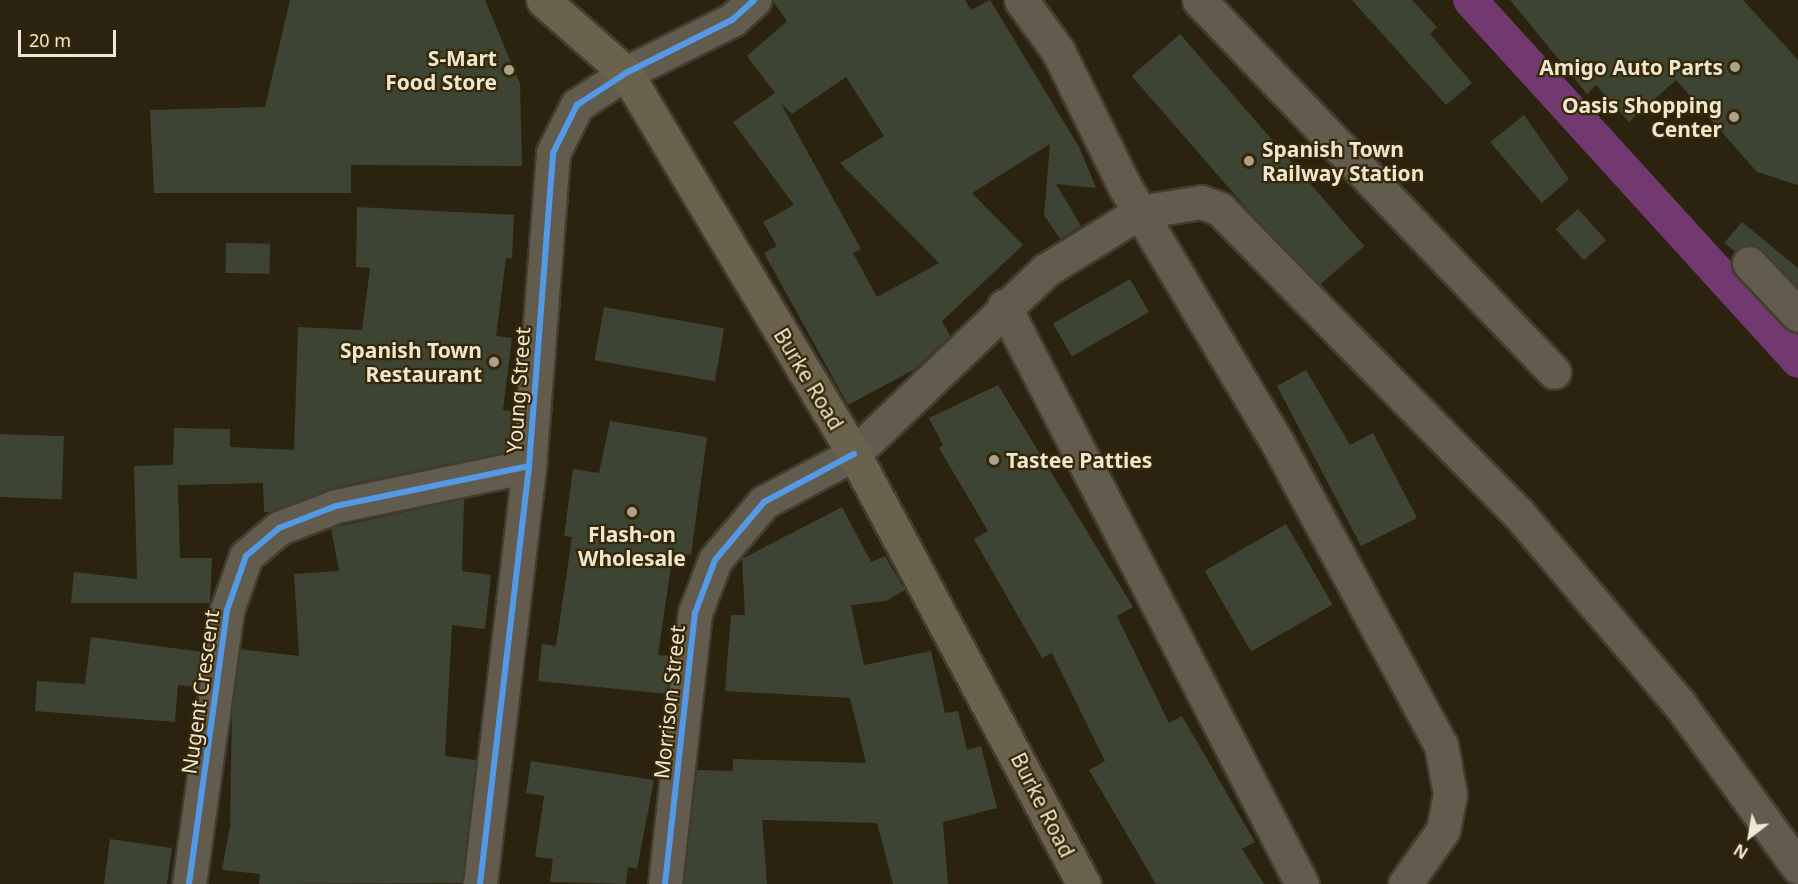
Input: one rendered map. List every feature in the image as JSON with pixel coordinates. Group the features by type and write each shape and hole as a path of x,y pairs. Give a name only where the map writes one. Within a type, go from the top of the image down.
{"main road":[{"name":"Burke Road","path":"543,0 626,73 854,454 1084,884"}],"street":[{"name":"Young Street","path":"480,884 529,466 553,153 577,105 626,73 732,20 754,0"},
{"path":"1022,0 1058,51 1140,212 1278,444 1441,745 1450,794 1443,830 1405,884"},
{"path":"1198,0 1554,372"},
{"path":"1140,212 1201,202 1220,209 1518,513 1678,702 1798,867"},
{"name":"Morrison Street","path":"665,884 695,613 715,560 764,502 854,454 1004,306 1046,270 1140,212"},
{"path":"1749,263 1798,315"},
{"path":"1004,306 1302,884"},
{"name":"Nugent Crescent","path":"189,884 227,610 246,556 279,528 336,506 529,466"}],"building":[{"path":"290,0 485,0 520,84 522,166 351,165 351,193 154,193 150,110 265,107"},
{"path":"772,0 965,0 971,10 990,0 1079,147 1096,188 1056,184 1081,226 1060,239 1044,215 1050,144 972,193 1023,245 942,321 950,336 915,369 848,405 764,253 777,246 763,222 794,205 733,122 775,93 747,56 787,21","holes":["846,77 884,136 840,163 939,263 877,297 853,253 861,249 780,102 792,114"]},
{"path":"1352,0 1412,0 1437,27 1430,34 1472,83 1446,105"},
{"name":"Oasis Shopping Center","path":"1510,0 1743,0 1798,60 1798,185 1757,172 1676,80 1629,122 1596,85 1587,94"},
{"name":"Spanish Town Railway Station","path":"1180,34 1364,246 1316,288 1132,76"},
{"path":"1524,115 1569,179 1542,203 1490,142"},
{"path":"357,207 514,215 512,258 506,258 496,336 512,338 503,410 513,411 511,451 332,488 270,512 264,512 263,483 178,485 180,558 212,558 210,603 71,603 74,572 137,579 134,466 173,465 174,428 230,429 230,447 294,450 298,327 362,330 370,268 356,267"},
{"path":"1578,209 1606,240 1584,260 1556,229"},
{"path":"1742,222 1798,268 1798,288 1755,245 1735,251 1724,243"},
{"path":"226,243 270,244 269,274 225,273"},
{"path":"1130,279 1149,312 1072,356 1053,324"},
{"path":"604,307 724,328 715,381 595,360"},
{"path":"1306,370 1350,445 1373,433 1417,518 1361,546 1277,386"},
{"path":"998,385 1133,607 1117,616 1169,723 1182,716 1255,842 1242,849 1264,884 1156,884 1089,770 1105,761 1052,653 1042,658 974,539 988,531 939,448 943,445 929,418"},
{"path":"610,421 707,437 691,555 673,552 658,655 670,656 667,694 538,681 542,644 556,646 572,537 564,536 573,469 599,473"},
{"path":"0,434 64,436 62,499 0,497"},
{"path":"464,499 462,571 491,575 485,629 452,625 445,756 476,760 462,883 259,884 260,874 222,870 230,826 232,709 240,649 299,656 294,574 339,571 331,528"},
{"path":"842,507 871,562 885,556 905,590 886,601 851,605 864,665 931,651 945,713 958,711 967,750 981,746 997,808 943,822 948,884 893,884 877,823 762,820 767,884 684,884 697,770 733,771 733,759 866,763 850,698 725,691 731,615 745,615 742,559"},
{"path":"1286,524 1332,605 1251,652 1205,571"},
{"path":"91,637 202,652 197,687 178,685 175,722 35,711 37,681 85,684"},
{"path":"531,761 654,780 637,869 628,867 626,884 550,882 553,859 535,857 544,796 526,793"},
{"path":"110,839 172,848 167,884 104,884"}],"waterway":[{"path":"1470,0 1798,361"}],"cycle path":[{"path":"480,884 529,466 553,153 577,105 626,73 732,20 754,0"},
{"path":"665,884 695,613 715,560 764,502 854,454"},
{"path":"189,884 227,610 246,556 279,528 336,506 529,466"}],"place":[{"name":"Amigo Auto Parts","path":"1735,67"},
{"name":"S-Mart Food Store","path":"509,70"},
{"name":"Oasis Shopping Center","path":"1734,117"},
{"name":"Spanish Town Railway Station","path":"1249,161"},
{"name":"Spanish Town Restaurant","path":"494,362"},
{"name":"Tastee Patties","path":"994,460"},
{"name":"Flash-on Wholesale","path":"632,512"}]}
